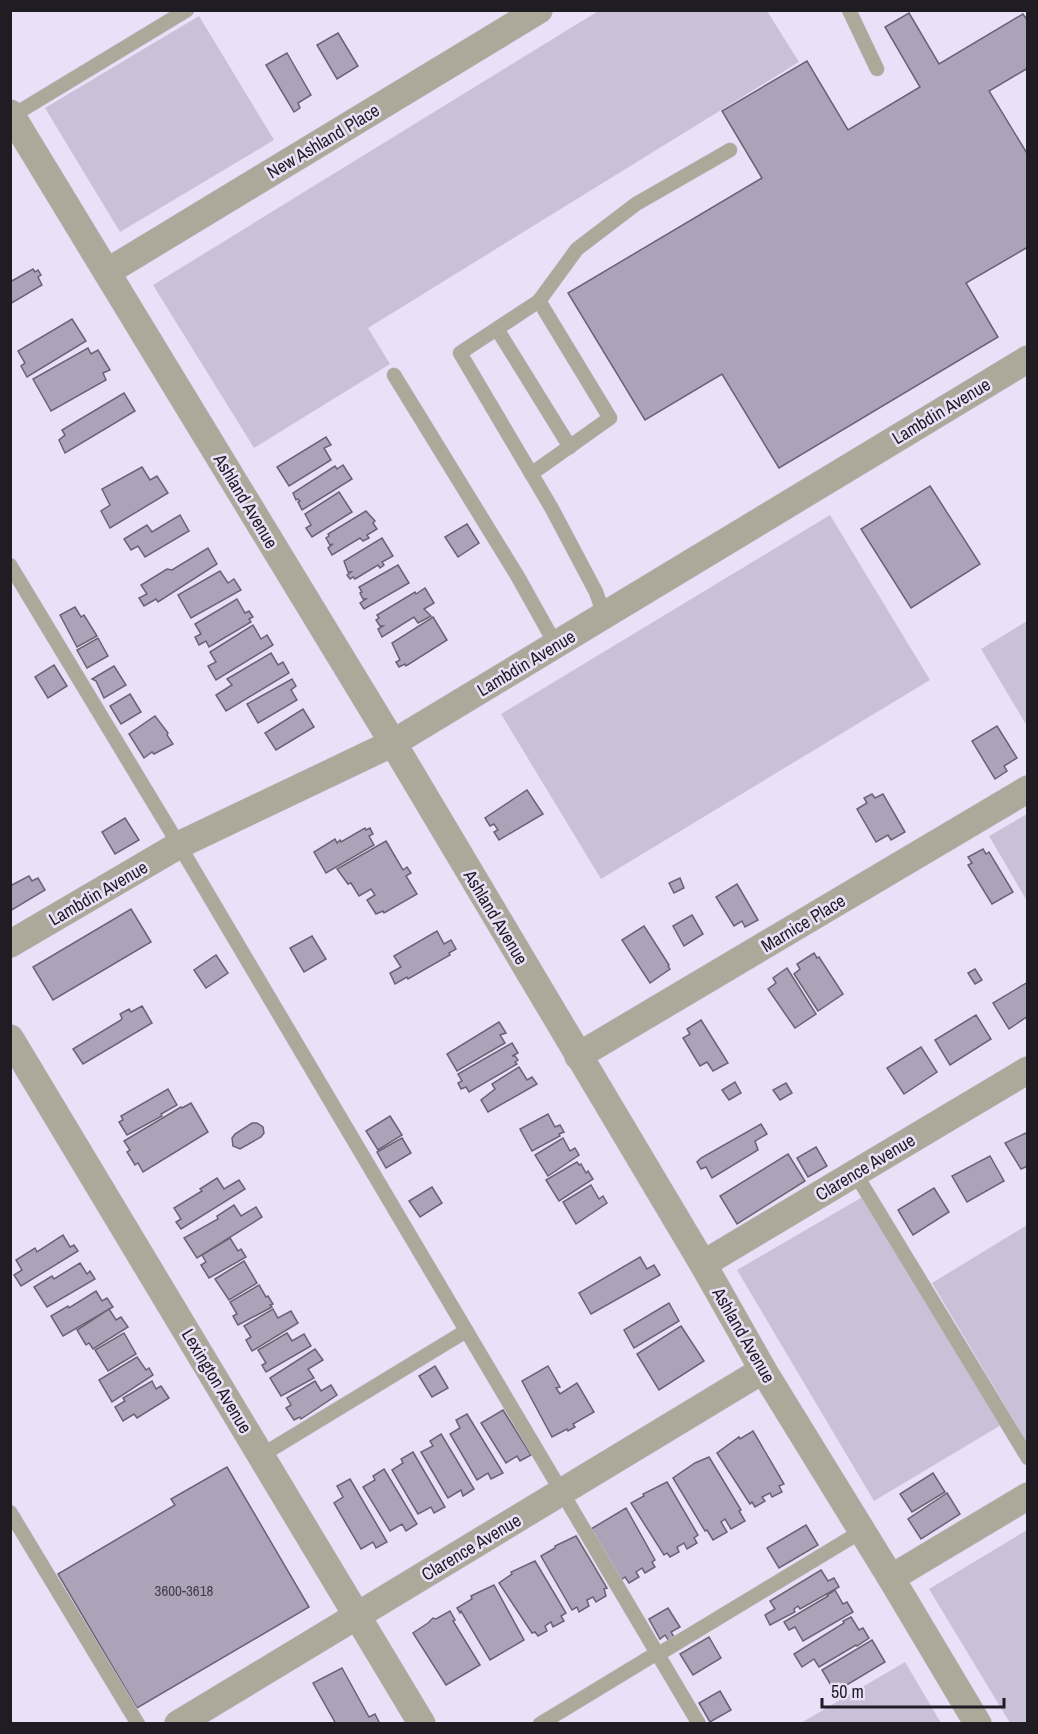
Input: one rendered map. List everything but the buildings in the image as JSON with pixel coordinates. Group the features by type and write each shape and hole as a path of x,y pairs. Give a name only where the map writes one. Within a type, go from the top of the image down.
{"street":[{"name":"New Ashland Place","path":"107,272 540,10"},
{"name":"Ashland Avenue","path":"11,114 393,743 703,1264 763,1370 978,1724"},
{"name":"Lambdin Avenue","path":"10,944 179,846 393,743 1028,358"},
{"name":"Marnice Place","path":"578,1056 1028,789"},
{"name":"Lexington Avenue","path":"10,1038 422,1724"},
{"name":"Clarence Avenue","path":"703,1264 1028,1070"},
{"name":"Clarence Avenue","path":"178,1724 763,1370"},
{"path":"891,1578 1028,1496"}],"lane":[{"path":"11,114 187,10"},
{"path":"849,10 877,69"},
{"path":"604,615 596,592 531,474 460,353 539,301 577,249 636,204 730,150"},
{"path":"531,474 610,418 539,301"},
{"path":"497,329 570,447"},
{"path":"394,375 518,577 556,645"},
{"path":"10,565 699,1724"},
{"path":"855,1173 1028,1458"},
{"path":"262,1455 466,1331"},
{"path":"10,1512 138,1724"},
{"path":"540,1724 862,1531"}],"shaded area":[{"path":"600,10 767,11 799,62 368,328 390,364 254,448 153,285"},
{"path":"199,16 274,140 120,232 45,108"},
{"path":"830,515 930,680 601,879 501,714"},
{"path":"1027,621 1027,726 981,649"},
{"path":"1027,814 1027,901 989,836"},
{"path":"864,1196 1001,1425 874,1501 737,1270"},
{"path":"1027,1225 1027,1442 932,1283"},
{"path":"1027,1530 1027,1723 1010,1723 929,1589"},
{"path":"905,1662 941,1723 801,1723"}]}
